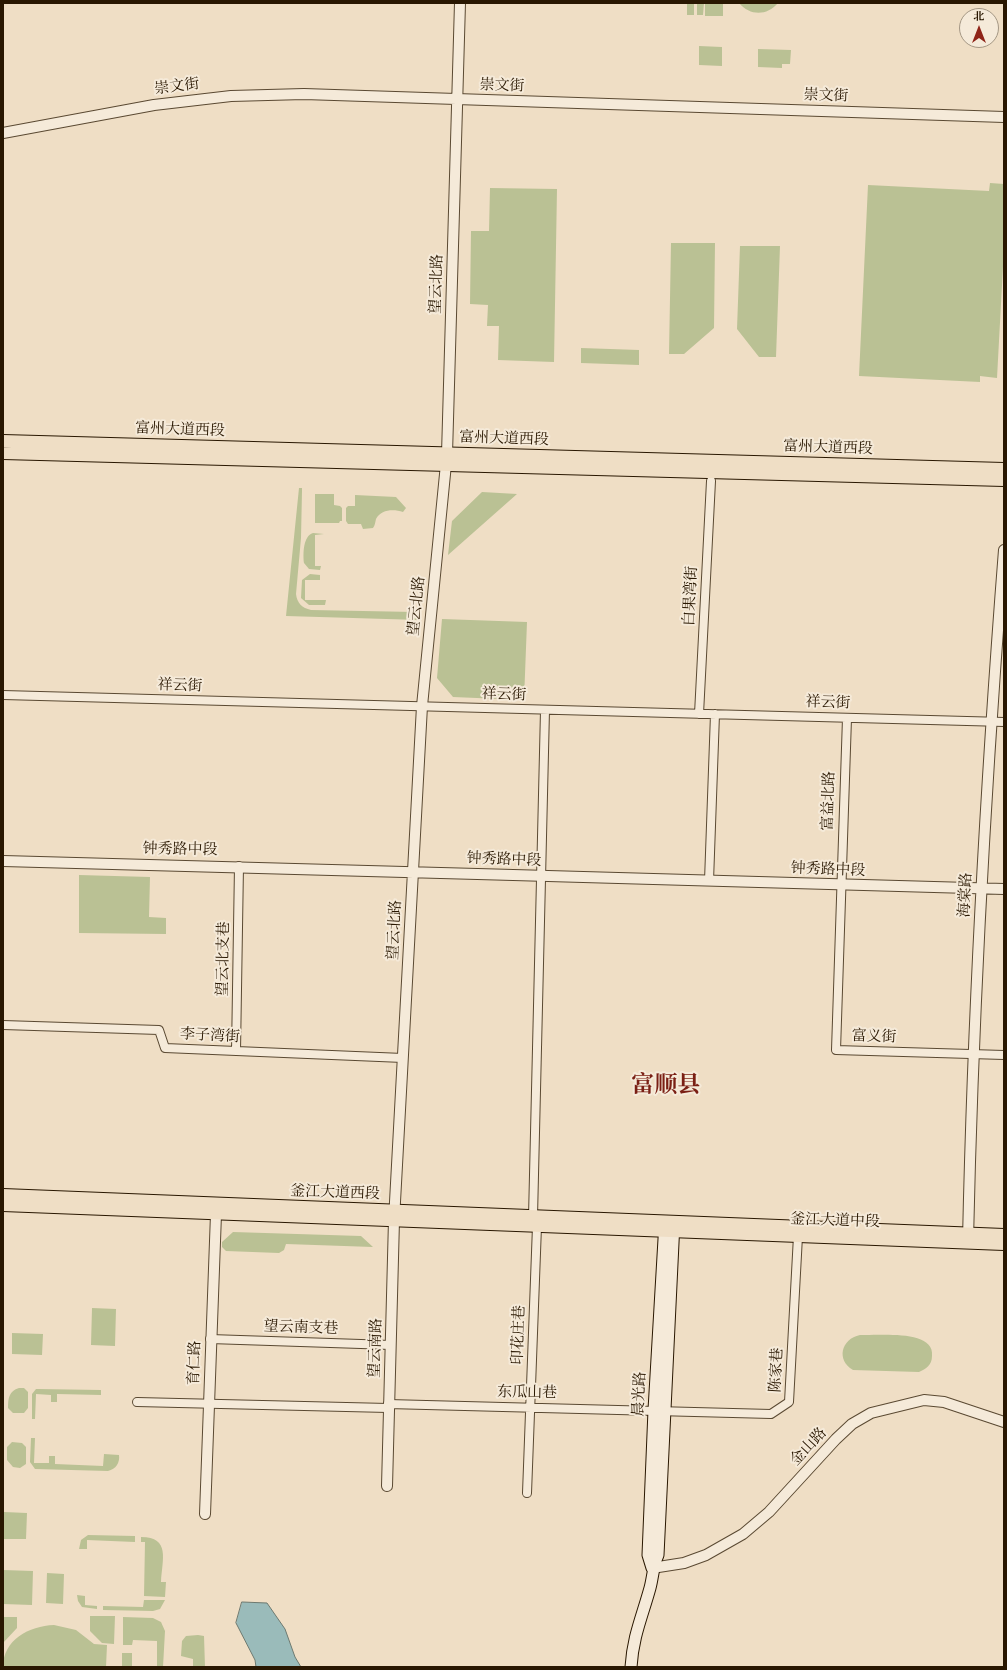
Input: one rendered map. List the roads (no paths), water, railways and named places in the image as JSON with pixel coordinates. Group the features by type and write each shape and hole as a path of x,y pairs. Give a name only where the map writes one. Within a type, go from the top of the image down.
{"main road":[{"name":"富州大道西段","path":"6,447 447,459 1004,469"},
{"name":"富州大道西段","path":"447,459 1004,480"},
{"name":"釜江大道西段","path":"3,1196 394,1216 670,1226"},
{"name":"釜江大道西段","path":"3,1205 216,1214 394,1216"},
{"name":"釜江大道中段","path":"670,1226 968,1238 1004,1244"},
{"name":"釜江大道中段","path":"670,1226 798,1236 968,1238 1004,1235"},
{"name":"晨光路","path":"631,1667 633,1645 651,1585 652,1568 658,1555 660,1410 670,1226"}],"street":[{"name":"望云北路","path":"394,1216 422,706 447,459 460,3"},
{"name":"崇文街","path":"3,133 154,105 231,96 304,94 1004,117"},
{"name":"白果湾街","path":"699,714 710,480"},
{"name":"海棠路","path":"968,1238 981,889 991,722 1004,550"},
{"name":"祥云街","path":"3,695 1004,722"},
{"name":"印花庄巷","path":"527,1493 535,1221 545,710"},
{"path":"709,881 715,714"},
{"name":"富益北路","path":"840,885 847,718"},
{"name":"钟秀路中段","path":"3,861 239,866 413,873 1004,890"},
{"name":"望云北支巷","path":"236,1052 239,866"},
{"name":"富义街","path":"840,885 836,1050 1004,1055"},
{"name":"李子湾街","path":"3,1025 159,1030 165,1048 403,1058"},
{"name":"育仁路","path":"205,1514 210,1338 216,1214"},
{"name":"望云南路","path":"387,1486 394,1216"},
{"name":"陈家巷","path":"660,1410 771,1414 789,1402 798,1236"},
{"name":"望云南支巷","path":"210,1338 391,1345"},
{"name":"金山路","path":"652,1568 684,1563 706,1554 743,1534 769,1512 836,1439 852,1424 872,1414 924,1400 944,1402 1004,1422"},
{"name":"东瓜山巷","path":"137,1402 660,1410"}],"water":[{"path":"242,1602 267,1603 285,1629 295,1657 301,1667 256,1667 255,1660 236,1623"}],"district":[{"name":"富顺县","path":"666,1086"}]}
